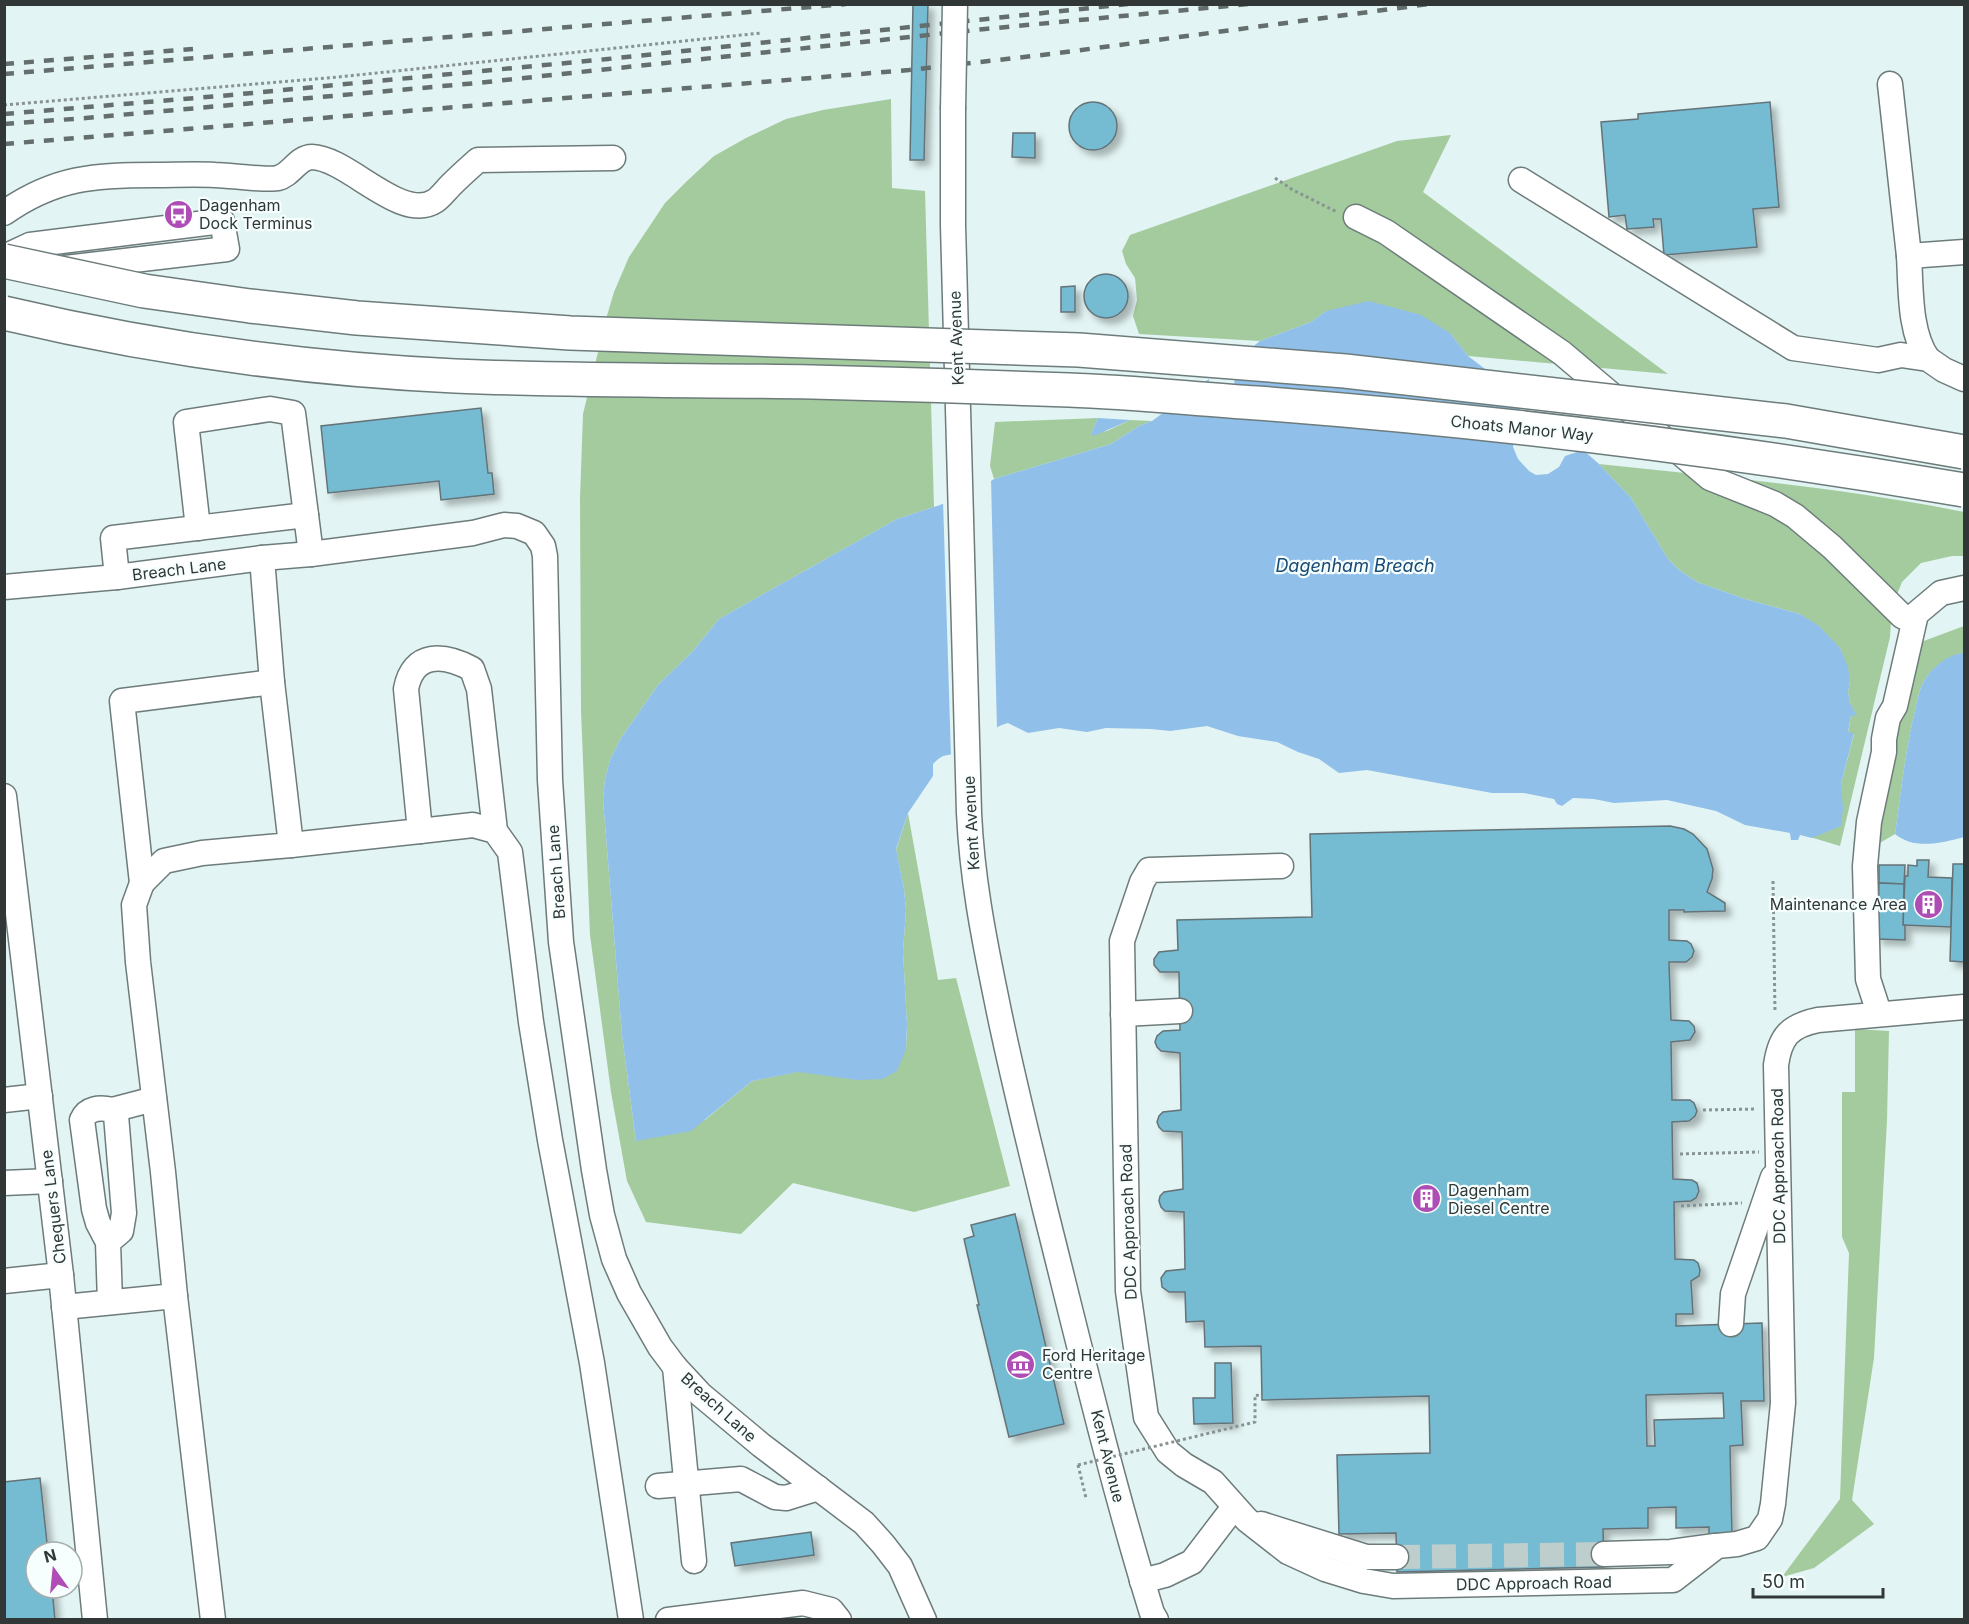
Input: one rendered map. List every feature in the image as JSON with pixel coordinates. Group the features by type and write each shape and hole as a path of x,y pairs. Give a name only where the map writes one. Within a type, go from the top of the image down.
{"highway":[{"path":"4,259 144,291 357,318 570,333 1078,350 1345,371 1786,421 1965,452"},
{"name":"Choats Manor Way","path":"4,313 152,343 254,358 441,375 549,379 817,382 1077,390 1342,410 1563,432 1783,461 1965,490"}],"street":[{"name":"Kent Avenue","path":"955,4 952,225 971,850 978,914 1012,1074 1104,1442 1154,1618"},
{"path":"1890,84 1914,324 1918,342 1928,359 1944,370 1965,379"},
{"path":"4,213 41,190 81,178 118,175 212,174 277,179 309,157 320,158 343,169 410,206 424,206 436,201 478,160 613,158"},
{"path":"1521,180 1794,348 1878,360 1901,355 1928,359"},
{"path":"1356,217 1386,232 1562,353 1710,478 1775,504 1795,516 1832,547 1902,616 1913,621"},
{"path":"4,259 30,245 222,221 227,249 4,276"},
{"path":"1909,256 1965,252"},
{"path":"198,528 186,422 270,409 293,413 311,554"},
{"path":"117,577 113,538 306,515"},
{"name":"Breach Lane","path":"4,587 117,577 311,554 473,533 504,525 517,526 534,532 543,546 545,566 550,780 561,942 594,1170 602,1215 618,1267 633,1301 660,1347 675,1367 700,1395 761,1445 864,1523 900,1566 924,1620"},
{"path":"262,558 272,682 291,845"},
{"path":"1879,1013 1868,979 1865,866 1869,822 1884,752 1888,718 1894,706 1916,614 1941,593 1965,588"},
{"path":"420,831 406,689 409,676 419,664 439,657 458,661 472,669 479,689 495,831 510,852 531,1022 550,1140 592,1363 631,1620"},
{"path":"142,883 122,701 272,682"},
{"name":"Chequers Lane","path":"4,796 61,1275 95,1620"},
{"path":"213,1620 138,962 134,905 142,883 164,861 202,853 472,825 495,831"},
{"name":"DDC Approach Road","path":"1281,866 1149,870 1142,882 1122,941 1128,1291 1146,1417 1168,1452 1184,1466 1213,1482 1241,1514 1287,1551 1325,1569 1364,1581 1393,1586 1672,1580 1717,1546 1737,1544 1757,1538 1770,1519 1773,1504 1783,1403 1772,1158 1776,1065 1781,1041 1798,1026 1809,1022 1879,1013 1965,1007"},
{"path":"1123,1014 1180,1011"},
{"path":"4,1100 40,1096"},
{"path":"110,1302 107,1267 108,1242 94,1209 82,1120 90,1110 105,1108 112,1110 154,1099"},
{"path":"108,1242 121,1231 124,1213 116,1115 112,1110"},
{"path":"1731,1324 1733,1294 1772,1158"},
{"path":"4,1184 50,1181"},
{"path":"4,1281 61,1275"},
{"path":"64,1307 175,1296"},
{"path":"675,1367 694,1561"},
{"path":"658,1486 741,1479 775,1497 786,1498 818,1488"},
{"path":"1142,1581 1164,1575 1192,1562 1241,1514 1366,1557 1396,1557"},
{"path":"1604,1554 1671,1552 1717,1546"},
{"path":"679,1619 803,1603 831,1610 839,1620"}],"path":[{"path":"4,105 338,77 761,33"},
{"path":"1275,178 1330,210 1356,217"},
{"path":"1773,881 1775,1013"},
{"path":"1703,1110 1765,1109"},
{"path":"1680,1154 1772,1158"},
{"path":"1681,1206 1743,1203"},
{"path":"1086,1498 1078,1465 1255,1422 1255,1395 1262,1396"}],"green space":[{"path":"891,99 892,188 925,191 934,507 897,519 719,619 693,651 658,685 621,738 610,760 603,799 622,1035 636,1141 705,1120 752,1081 906,1049 903,952 906,910 896,850 908,813 938,980 956,978 1010,1186 914,1212 793,1183 741,1234 646,1222 627,1181 611,1092 590,935 581,710 580,499 583,414 614,292 629,257 665,203 714,156 786,119 823,110"},
{"path":"1451,135 1423,192 1668,374 1468,356 1450,333 1326,311 1311,322 1260,341 1139,334 1133,316 1137,300 1135,278 1126,264 1122,251 1130,235 1397,141"},
{"path":"1098,418 1091,434 1107,431 1130,420 1152,421 1139,426 1111,444 994,479 990,466 995,422"},
{"path":"1599,464 1828,490 1964,512 1964,556 1952,556 1921,563 1902,582 1892,607 1890,637 1840,846 1800,834 1841,784 1854,734 1848,733 1851,715 1856,715 1850,703 1848,692 1850,681 1840,648 1800,614 1745,599 1697,582 1679,570 1668,559 1631,498"},
{"path":"1964,626 1964,653 1947,659 1936,667 1927,676 1919,692 1908,741 1895,834 1868,850 1921,642"},
{"path":"1855,1029 1889,1031 1887,1120 1874,1358 1852,1500 1874,1524 1814,1568 1782,1577 1840,1499 1849,1253 1842,1237 1842,1092 1855,1092"}],"water":[{"name":"Dagenham Breach","path":"1369,301 1421,315 1450,333 1468,356 1515,392 1521,415 1513,447 1518,459 1529,471 1536,475 1548,474 1559,467 1565,456 1583,450 1631,498 1668,559 1679,570 1697,582 1745,599 1800,614 1819,626 1840,648 1848,667 1850,703 1857,716 1851,715 1848,732 1854,733 1841,784 1843,809 1841,826 1812,838 1800,835 1798,840 1791,840 1790,833 1745,825 1716,811 1667,800 1614,803 1573,798 1562,806 1554,799 1524,793 1492,793 1367,770 1339,773 1319,759 1277,742 1238,736 1207,726 1170,731 1106,728 1087,732 1059,728 1028,733 1008,723 995,728 958,752 941,757 933,764 933,776 908,813 896,849 906,910 903,952 907,1024 906,1049 897,1071 883,1079 857,1080 798,1072 752,1081 691,1131 636,1141 622,1035 603,799 610,760 621,738 658,685 693,651 719,619 897,519 940,505 994,479 1111,444 1139,426 1152,421 1209,379 1207,414 1232,416 1236,360 1260,341 1311,322 1326,311"},
{"path":"1098,418 1130,420 1094,436 1091,434"},
{"path":"1964,653 1964,837 1928,844 1911,842 1895,834 1906,757 1918,696 1927,676 1936,666 1953,656"}],"pier":[{"path":"991,478 997,730 957,756 951,757 943,500"}],"building":[{"path":"913,4 928,4 924,160 910,160"},
{"path":"1088,102 1098,102 1110,109 1117,121 1117,131 1110,143 1098,150 1088,150 1073,139 1069,131 1069,121 1080,106"},
{"path":"1770,102 1779,207 1753,209 1757,247 1664,255 1661,219 1653,219 1654,227 1627,229 1625,215 1609,217 1601,122 1638,119 1638,114"},
{"path":"1013,133 1035,133 1035,158 1012,157"},
{"path":"1106,274 1122,280 1128,296 1122,312 1106,318 1090,312 1084,296 1090,280"},
{"path":"1075,286 1075,312 1061,312 1061,287"},
{"path":"481,408 488,473 492,473 494,494 441,500 439,481 328,493 321,426"},
{"name":"Dagenham Diesel Centre","path":"1670,826 1693,834 1707,849 1713,869 1707,892 1725,903 1725,911 1669,910 1669,940 1687,941 1694,951 1692,957 1686,962 1669,962 1671,1020 1689,1021 1694,1026 1695,1032 1690,1040 1671,1042 1672,1100 1690,1100 1697,1111 1689,1121 1672,1122 1673,1179 1692,1180 1697,1183 1699,1191 1696,1198 1691,1201 1674,1202 1675,1259 1694,1260 1698,1263 1700,1270 1699,1276 1691,1281 1693,1314 1676,1314 1676,1326 1762,1323 1764,1401 1741,1401 1743,1445 1730,1446 1732,1534 1709,1534 1709,1527 1676,1528 1676,1507 1648,1508 1648,1528 1603,1529 1604,1567 1397,1572 1396,1533 1339,1534 1337,1455 1430,1453 1429,1396 1262,1400 1261,1346 1205,1347 1204,1321 1186,1322 1185,1292 1169,1292 1162,1287 1161,1278 1166,1271 1185,1269 1184,1212 1165,1211 1159,1201 1164,1192 1183,1189 1182,1132 1163,1131 1157,1122 1163,1112 1181,1110 1180,1053 1161,1051 1155,1042 1157,1036 1163,1031 1180,1030 1179,972 1160,972 1154,965 1154,959 1159,952 1178,950 1177,920 1312,917 1310,834","holes":["1723,1393 1724,1418 1654,1420 1655,1446 1647,1446 1646,1395"]},
{"name":"Maintenance Area","path":"1917,860 1929,860 1928,877 1952,878 1951,927 1903,925 1905,876 1908,876 1908,865 1917,866"},
{"path":"1953,864 1964,864 1964,962 1950,961"},
{"path":"1879,865 1905,865 1904,884 1879,883"},
{"path":"1879,883 1904,884 1905,940 1877,939"},
{"name":"Ford Heritage Centre","path":"1015,1214 1064,1424 1009,1437 977,1305 979,1305 964,1239 974,1236 971,1225"},
{"path":"1215,1363 1231,1363 1233,1423 1194,1424 1193,1398 1215,1398"},
{"path":"40,1478 47,1540 24,1540 24,1600 53,1600 55,1620 4,1620 4,1482"},
{"path":"811,1532 814,1555 735,1566 731,1543"}],"tunnel":[{"path":"1396,1557 1604,1554"}],"railway":[{"path":"4,74 846,4"},
{"path":"4,114 608,59 1128,4"},
{"path":"4,124 477,83 985,29 1249,4"},
{"path":"4,144 909,70 1051,54 1429,4"},
{"path":"4,64 193,49"}],"place":[{"name":"Dagenham Dock Terminus","path":"178,214"},
{"name":"Maintenance Area","path":"1928,904"},
{"name":"Dagenham Diesel Centre","path":"1427,1199"},
{"name":"Ford Heritage Centre","path":"1021,1364"}]}
